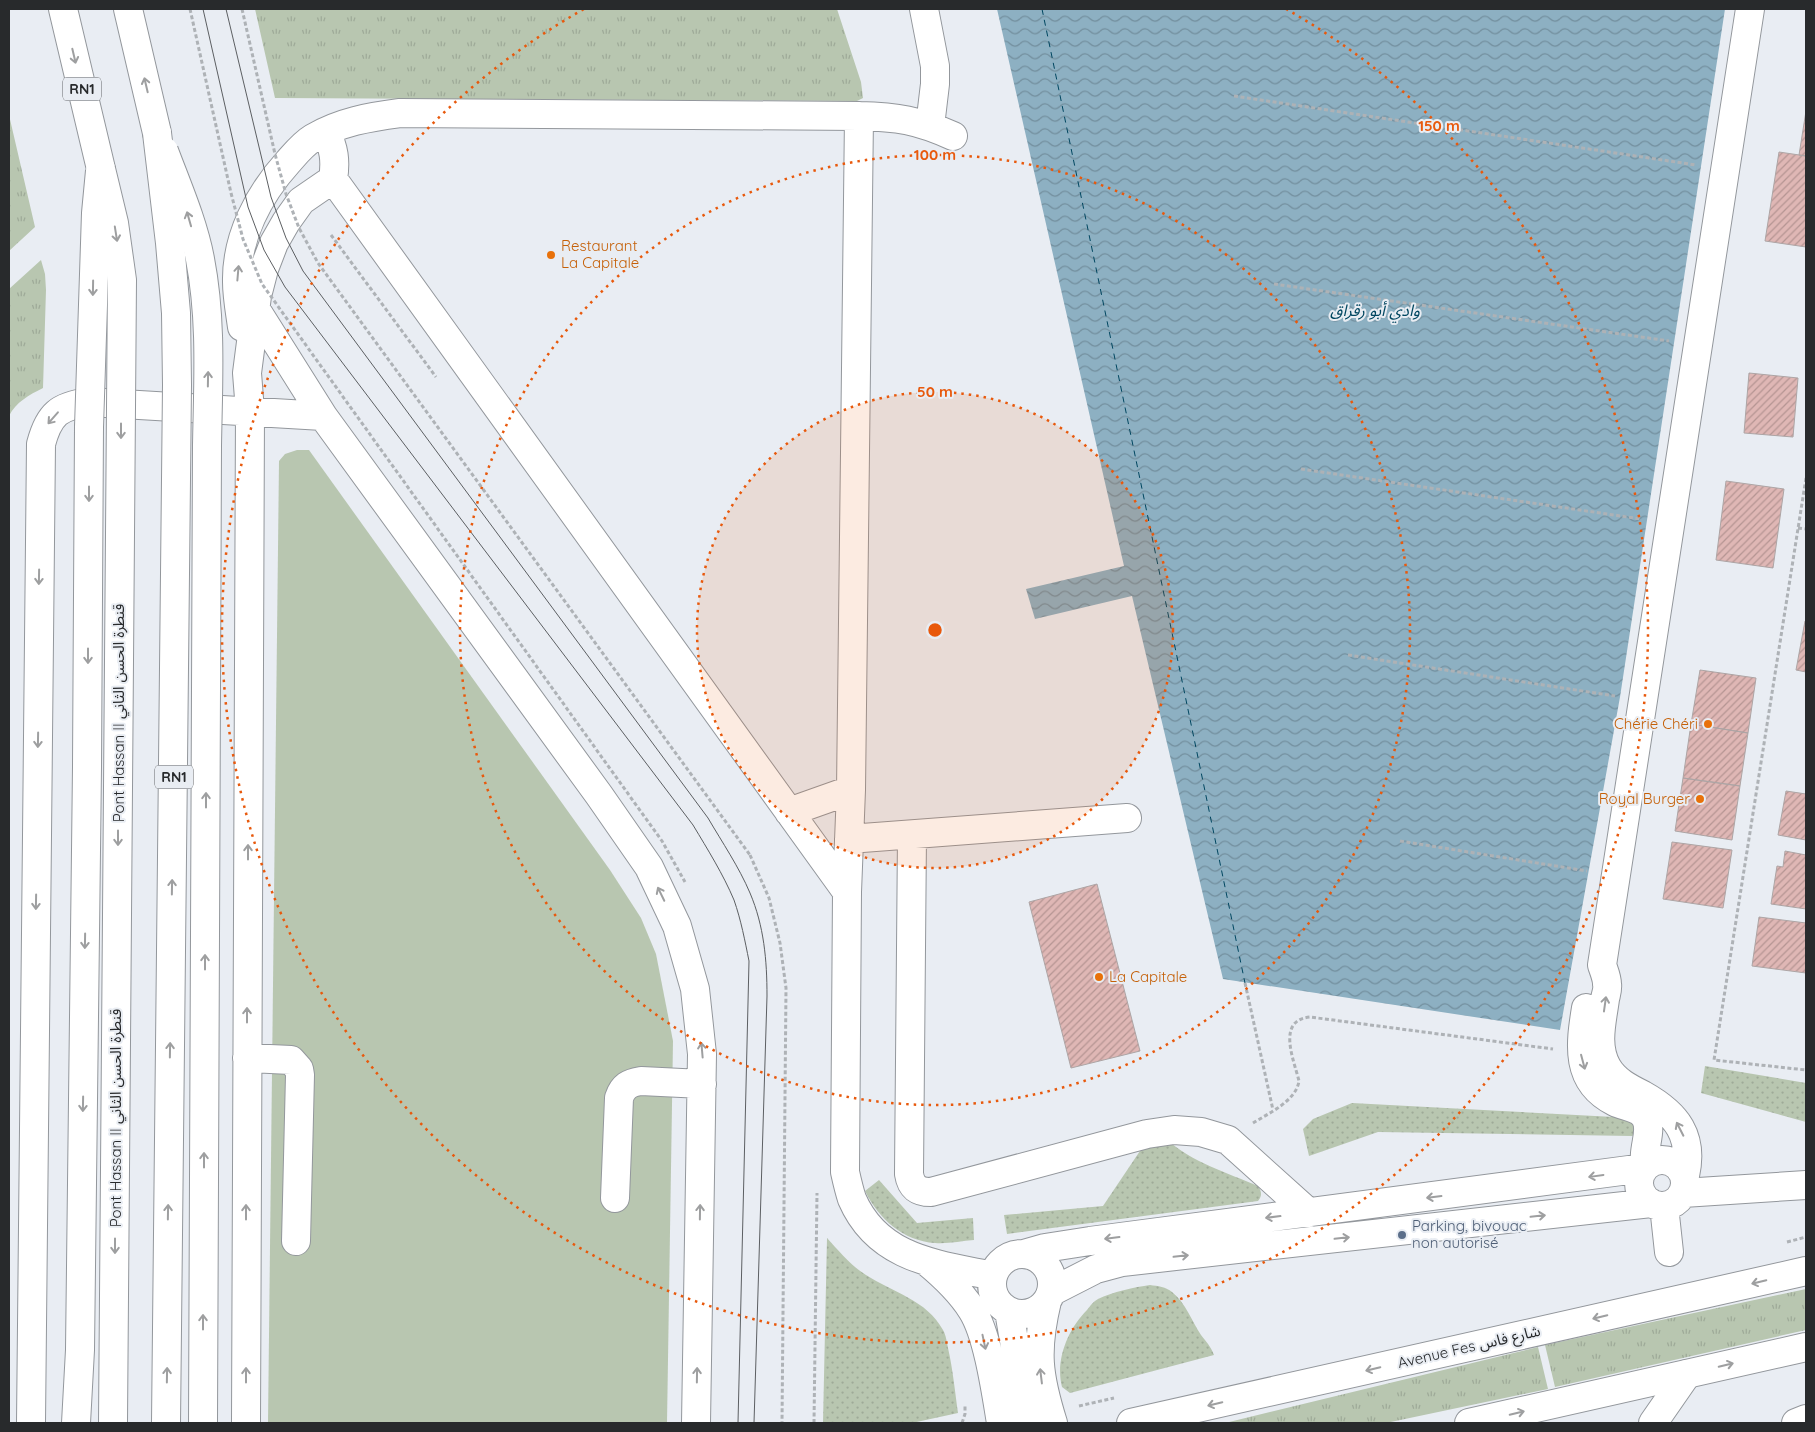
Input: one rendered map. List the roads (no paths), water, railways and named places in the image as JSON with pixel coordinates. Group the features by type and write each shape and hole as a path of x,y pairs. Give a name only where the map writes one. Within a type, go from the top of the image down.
{"main road":[{"name":"Pont Hassan II قنطرة الحسن الثاني","path":"63,9 114,223 122,280 114,1423"},
{"name":"RN1","path":"128,9 157,133 176,313 177,386 166,1423"},
{"path":"246,1423 250,411 237,281 245,233 254,212 278,172 299,149 312,139 350,122 400,113 859,116 897,118 941,131 935,84 935,66 924,9"},
{"path":"1671,1195 1688,1161 1687,1146 1683,1132 1665,1108 1622,1083 1614,1076 1603,1057 1600,1035 1607,984 1602,965 1750,9"},
{"path":"859,116 851,790 847,892 845,1172 852,1198 864,1220 881,1239 902,1253 927,1262 1019,1314 1030,1313 1039,1308 1049,1296 1096,1269 1122,1262 1671,1195"},
{"path":"247,374 255,308 264,269 274,243 301,201 333,179 335,169 334,150 326,132"},
{"path":"157,133 185,207 200,258 209,340 203,1423"},
{"path":"299,149 301,159 306,168 314,175 333,179 847,892"},
{"path":"76,1423 80,1301 87,767 89,427 96,213 101,169"},
{"path":"255,308 323,416 599,795 649,867 677,926 695,989 702,1054 696,1423"},
{"path":"31,1423 41,444 45,427 56,413 72,404 89,402 323,416"},
{"path":"789,812 851,790"},
{"path":"849,839 1127,818"},
{"path":"912,835 909,1174 910,1182 915,1188 923,1192 931,1192 1147,1134 1174,1130 1201,1132 1228,1140 1309,1213"},
{"path":"1602,965 1594,973 1588,990 1581,1037 1581,1053 1588,1075 1602,1094 1616,1103 1639,1111 1644,1116 1649,1129 1644,1152 1645,1167"},
{"path":"247,1058 291,1060 299,1069 296,1241"},
{"path":"615,1198 619,1098 625,1086 641,1081 702,1084"},
{"path":"1669,1252 1671,1195 1681,1168 1676,1163 1668,1160 1652,1161 1645,1167 1640,1176 1639,1184 1645,1198 1671,1195 1806,1185"},
{"path":"1000,1423 982,1333 993,1299 998,1267 1005,1260 1014,1256 1045,1248 1090,1241 1645,1167"},
{"path":"1024,1254 1043,1262 1052,1281 1040,1333 1039,1356 1042,1389 1053,1423"},
{"path":"927,1262 946,1278 993,1299 1015,1356 1028,1423"},
{"name":"Avenue Fes شارع فاس","path":"1131,1423 1806,1271"},
{"path":"1469,1423 1806,1347"},
{"path":"1653,1423 1687,1374"},
{"path":"1796,1423 1806,1419"}],"water":[{"name":"وادي أبو رقراق","path":"997,9 1725,9 1620,697 1560,1030 1223,979 1132,596 1035,619 1026,589 1124,566"}],"tram line":[{"path":"203,9 248,207 264,250 285,287 693,825 720,871 734,900 749,961 738,1423"},
{"path":"226,9 271,197 286,238 303,271 708,818 741,874 755,905 764,943 767,996 754,1423"}],"place":[{"name":"Restaurant La Capitale","path":"551,255"},
{"name":"Chérie Chéri","path":"1708,724"},
{"name":"Royal Burger","path":"1700,799"},
{"name":"La Capitale","path":"1099,977"},
{"name":"Parking, bivouac non autorisé","path":"1402,1235"}]}
